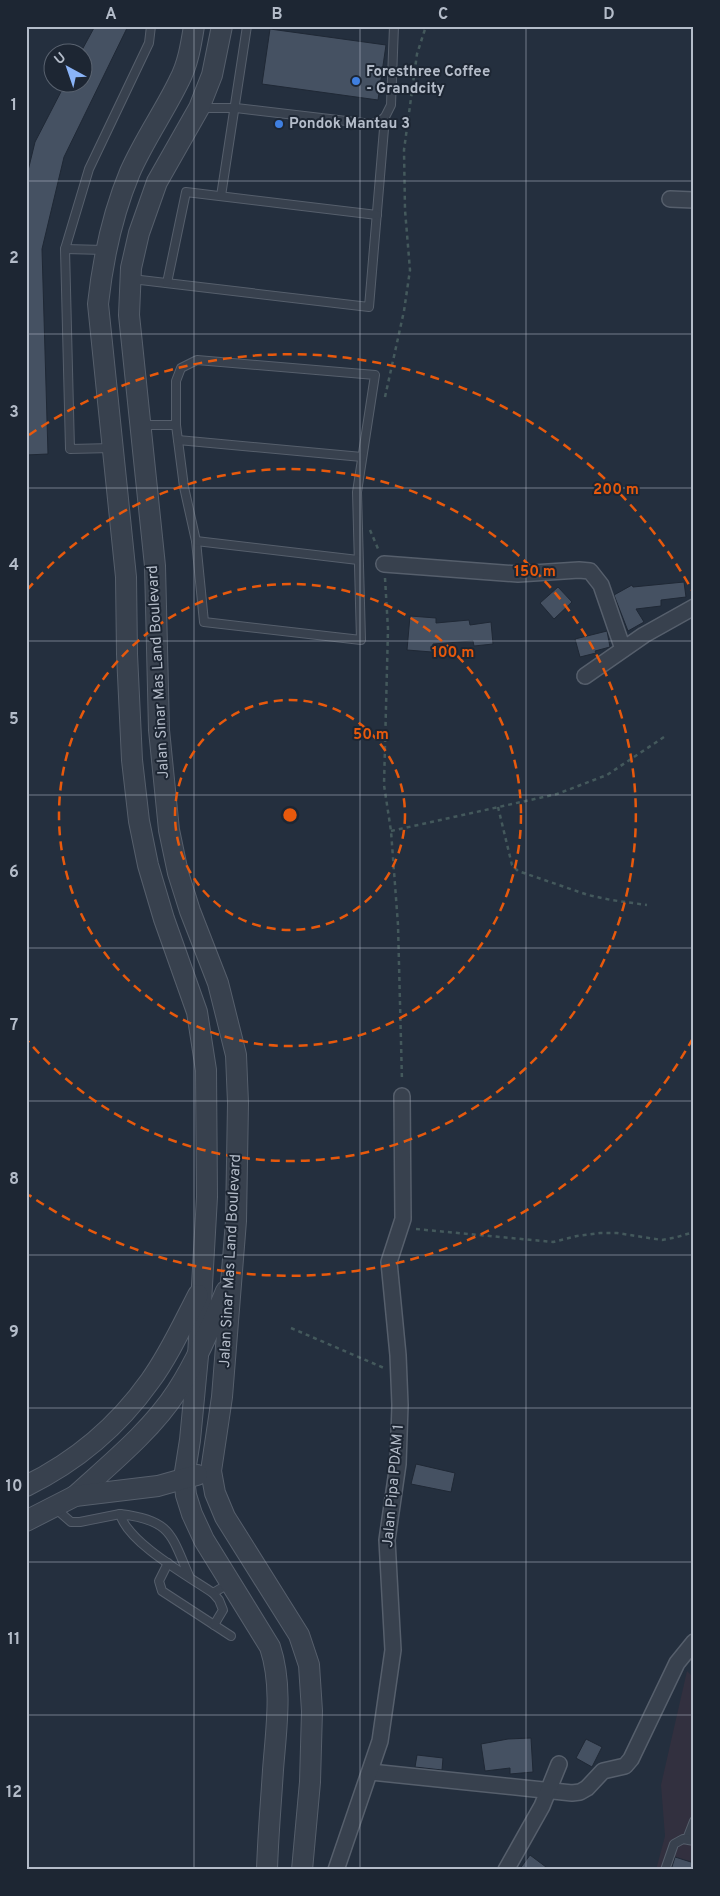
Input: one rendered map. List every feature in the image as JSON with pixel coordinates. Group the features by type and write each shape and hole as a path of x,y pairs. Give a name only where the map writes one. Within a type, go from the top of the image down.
{"street":[{"name":"Jalan Sinar Mas Land Boulevard","path":"194,26 190,50 180,80 131,171 111,225 105,250 98,304 126,578 127,654 132,760 139,821 148,866 164,919 197,1012 206,1070 207,1197 198,1356 190,1440 184,1478 186,1495 192,1514 222,1588 270,1647 276,1664 278,1682 276,1739 267,1870"},
{"name":"Jalan Sinar Mas Land Boulevard","path":"222,26 212,75 199,108 157,182 139,233 131,268 129,315 154,566 159,730 169,830 178,873 190,911 218,983 236,1055 238,1103 237,1202 222,1397 211,1471 215,1493 225,1517 299,1635 309,1665 312,1711 310,1782 302,1870"},
{"path":"670,198 694,200"},
{"path":"110,407 137,402"},
{"path":"384,564 518,574 590,571 601,585 623,649"},
{"path":"585,676 623,649 672,618 694,607"},
{"name":"Jalan Pipa PDAM 1","path":"336,1870 380,1741 393,1650 387,1540 398,1464 400,1405 389,1262 403,1218 402,1096"},
{"path":"26,1521 75,1496 133,1443 176,1393 198,1356 232,1277"},
{"name":"Jalan Sinar Mas Land Boulevard","path":"26,1486 63,1466 114,1424 151,1381 178,1335 201,1288"},
{"path":"114,1424 133,1443"},
{"path":"75,1496 158,1486 211,1471"},
{"path":"270,1647 299,1635"},
{"path":"371,1772 548,1791 580,1792 587,1788 603,1771 625,1766 628,1763 677,1663 694,1642"},
{"path":"506,1870 542,1806 559,1764"}],"lane":[{"path":"114,448 70,449 64,249 89,169 149,42 151,26"},
{"path":"221,196 248,26"},
{"path":"130,278 369,308 385,117 391,105 394,26"},
{"path":"199,108 236,108 372,124 385,117"},
{"path":"168,283 186,192 377,215"},
{"path":"64,249 105,250"},
{"path":"197,360 375,375 357,492 361,640 204,622 196,541 184,487 178,440 176,381 181,368 197,360"},
{"path":"140,425 176,425"},
{"path":"178,440 362,456"},
{"path":"196,541 358,560"},
{"path":"54,1506 71,1522 120,1514 150,1518 159,1523 172,1538 190,1578"},
{"path":"120,1514 123,1523 130,1533 168,1563 190,1578 222,1588 220,1600 223,1610 214,1625"},
{"path":"168,1563 159,1581 162,1590 231,1636"},
{"path":"665,1870 674,1844 678,1840 690,1840 694,1821"}],"path":[{"path":"383,404 404,311 410,270 405,210 404,150 417,54 426,26"},
{"path":"368,526 384,564 388,629 384,785 391,831 398,925 402,1096"},
{"path":"391,831 557,794 606,774 664,737"},
{"path":"498,807 512,865 518,870 588,895 647,905"},
{"path":"400,1228 553,1242 577,1236 618,1232 662,1240 694,1232"},
{"path":"290,1328 399,1374"}],"shaded area":[{"path":"687,1671 694,1678 694,1870 656,1870 665,1836 661,1785"}],"building":[{"path":"95,26 128,26 64,157 42,249 48,454 26,455 26,179 35,142 61,92 92,92 92,42 86,42"},
{"path":"270,29 386,45 378,100 262,84"},
{"path":"684,582 686,597 661,600 661,606 636,609 644,622 628,631 614,595 632,585 633,587"},
{"path":"558,587 572,602 554,619 540,603"},
{"path":"410,616 436,618 436,623 469,620 470,625 491,622 493,644 474,646 473,641 433,644 432,652 407,650"},
{"path":"607,631 610,647 580,657 575,639"},
{"path":"416,1464 455,1473 451,1492 411,1484"},
{"path":"531,1738 533,1772 510,1774 510,1768 485,1771 481,1744 508,1739"},
{"path":"586,1739 602,1747 592,1767 576,1758"},
{"path":"417,1755 443,1758 442,1770 415,1767"},
{"path":"530,1855 550,1870 519,1870"},
{"path":"675,1857 694,1863 694,1870 671,1870"}],"place":[{"name":"Foresthree Coffee - Grandcity","path":"356,81"},
{"name":"Pondok Mantau 3","path":"279,124"}]}
